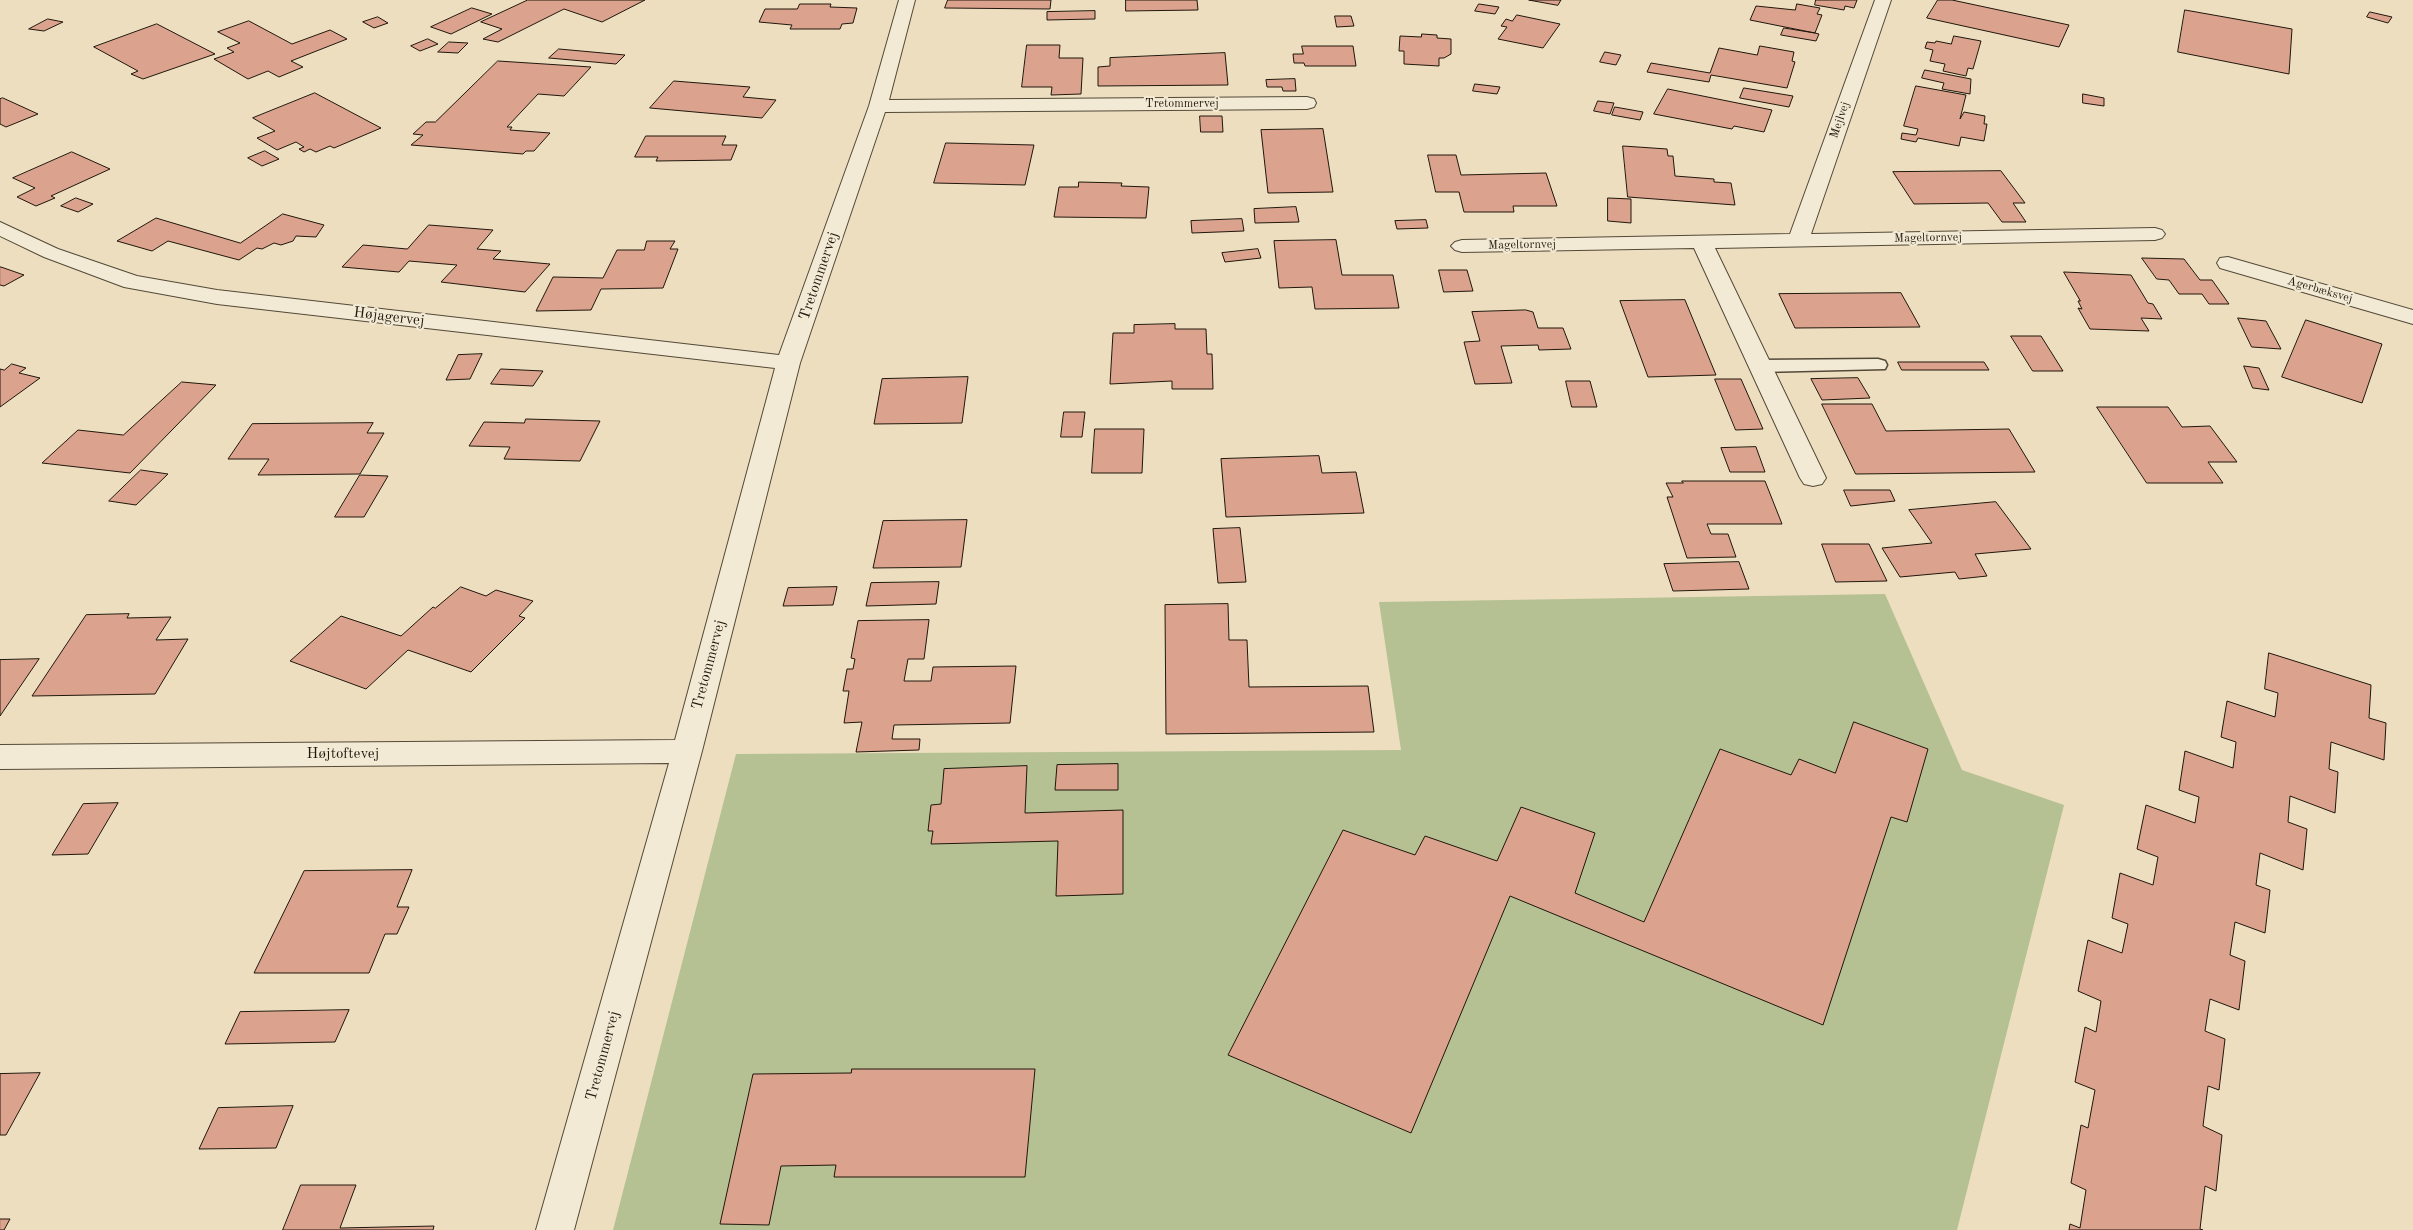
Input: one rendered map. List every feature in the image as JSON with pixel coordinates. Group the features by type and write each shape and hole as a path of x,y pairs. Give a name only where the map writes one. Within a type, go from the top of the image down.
{"street":[{"name":"Tretommervej","path":"555,1230 687,751 788,363 878,106 907,0"},
{"name":"Mejlvej","path":"1798,240 1883,0"},
{"name":"Tretommervej","path":"878,106 1307,103"},
{"name":"Højagervej","path":"0,228 51,253 132,282 217,297 788,363"},
{"name":"Mageltornvej","path":"1462,246 2155,234"},
{"path":"1702,242 1813,478"},
{"name":"Agerbæksvej","path":"2228,263 2413,316"},
{"name":"Højtoftevej","path":"0,757 687,751"}],"lane":[{"path":"1760,366 1878,365"}],"green space":[{"path":"1885,594 1962,770 2064,805 1957,1230 613,1230 736,754 1401,750 1379,602"}],"building":[{"path":"528,0 645,0 602,22 564,9 498,42 483,39 502,29 481,22"},
{"path":"948,0 1051,0 1050,9 945,8"},
{"path":"1126,0 1197,0 1198,10 1126,11"},
{"path":"1529,0 1561,0 1558,5"},
{"path":"1816,0 1857,0 1854,8 1845,6 1844,10 1815,5"},
{"path":"1938,0 1952,0 2069,25 2059,47 1927,18"},
{"path":"800,4 831,4 830,7 857,8 853,23 842,24 840,29 790,29 792,25 759,22 765,9 797,9"},
{"path":"1479,4 1499,7 1495,14 1475,11"},
{"path":"1797,4 1820,8 1817,14 1822,15 1815,33 1750,20 1756,6 1795,10"},
{"path":"472,8 492,14 451,34 431,27"},
{"path":"2185,10 2292,29 2289,74 2178,52"},
{"path":"1095,11 1095,19 1047,20 1047,12"},
{"path":"2370,12 2392,17 2388,23 2367,17"},
{"path":"1517,15 1560,24 1543,48 1498,39 1507,27 1501,26 1506,19 1512,21"},
{"path":"1335,16 1351,16 1354,26 1337,27"},
{"path":"378,17 388,23 374,28 363,22"},
{"path":"48,19 63,22 44,31 29,29"},
{"path":"249,21 292,44 330,30 347,39 291,61 303,67 279,77 268,71 248,79 214,59 234,52 227,48 240,43 218,32"},
{"path":"157,24 215,54 143,79 131,74 138,71 94,47"},
{"path":"1784,28 1819,34 1816,41 1781,35"},
{"path":"1422,34 1437,35 1437,38 1451,39 1451,54 1444,58 1439,58 1439,66 1404,64 1404,51 1399,51 1400,36 1421,37"},
{"path":"1954,36 1981,41 1973,69 1968,68 1966,76 1943,71 1945,64 1930,61 1933,50 1925,48 1927,42 1935,43 1936,41 1951,44"},
{"path":"428,39 438,44 420,51 411,46"},
{"path":"449,42 468,43 458,53 438,52"},
{"path":"1027,45 1060,45 1059,58 1083,58 1081,94 1051,95 1052,87 1022,87"},
{"path":"1302,46 1353,46 1356,66 1305,66 1304,63 1294,63 1293,54 1303,54"},
{"path":"1760,46 1794,52 1792,61 1795,62 1787,88 1711,75 1709,82 1647,72 1651,63 1710,73 1719,48 1757,55"},
{"path":"559,49 625,55 616,64 549,58"},
{"path":"1605,52 1621,55 1616,65 1600,62"},
{"path":"1225,53 1228,85 1098,86 1098,67 1110,66 1110,58"},
{"path":"498,61 591,67 564,96 538,94 507,127 512,127 510,130 550,133 534,151 526,151 523,154 411,145 423,135 413,134 426,122 435,122"},
{"path":"1925,70 1971,79 1970,94 1942,89 1944,83 1922,78"},
{"path":"1295,79 1296,91 1283,91 1282,87 1267,87 1266,80"},
{"path":"674,81 750,87 743,97 776,100 762,118 650,108"},
{"path":"1475,84 1500,87 1497,94 1473,91"},
{"path":"1916,86 1966,95 1960,119 1964,112 1985,116 1984,124 1987,124 1984,141 1961,137 1959,146 1918,138 1916,142 1901,139 1902,133 1916,135 1918,129 1904,126"},
{"path":"1744,88 1793,96 1789,107 1740,98"},
{"path":"1668,89 1772,110 1764,132 1734,126 1732,129 1654,114"},
{"path":"315,93 381,128 334,148 330,146 316,152 310,149 304,152 299,149 304,147 296,142 277,150 257,138 275,131 253,118"},
{"path":"2083,94 2104,98 2104,106 2083,103"},
{"path":"3,98 38,114 6,127 0,124 0,99"},
{"path":"1598,101 1614,103 1610,114 1594,111"},
{"path":"1615,107 1643,112 1640,120 1612,115"},
{"path":"1200,116 1222,116 1223,132 1201,132"},
{"path":"1323,129 1333,192 1268,193 1261,130"},
{"path":"646,136 726,136 722,145 737,145 731,160 656,161 658,157 635,157"},
{"path":"946,143 1034,145 1025,185 934,183"},
{"path":"1623,146 1667,149 1668,156 1673,156 1675,176 1714,179 1714,182 1731,183 1735,205 1628,197"},
{"path":"265,151 279,159 262,166 248,158"},
{"path":"72,152 110,169 51,196 55,198 36,206 17,197 35,188 13,178"},
{"path":"1428,155 1456,155 1461,175 1546,173 1557,206 1513,206 1514,212 1464,212 1459,192 1436,192"},
{"path":"2001,171 2025,203 2013,203 2026,222 2002,222 1988,203 1914,204 1893,172"},
{"path":"1079,182 1122,183 1121,186 1149,187 1146,218 1054,217 1059,187 1078,187"},
{"path":"76,198 93,204 78,212 61,206"},
{"path":"1608,198 1631,199 1631,223 1608,221"},
{"path":"1296,207 1299,222 1255,223 1254,209"},
{"path":"283,214 324,225 316,237 296,236 293,241 281,245 274,243 262,249 257,248 239,260 168,241 152,251 117,241 156,218 240,243"},
{"path":"1242,219 1244,231 1192,233 1191,221"},
{"path":"1426,220 1428,228 1397,229 1395,221"},
{"path":"429,225 493,230 477,249 501,251 493,259 550,264 525,292 441,282 457,265 409,261 399,272 342,267 363,245 407,249"},
{"path":"1336,240 1342,275 1393,275 1399,308 1315,309 1312,287 1279,288 1274,241"},
{"path":"647,241 675,241 670,249 678,249 663,288 601,289 591,310 536,311 553,277 603,278 617,250 644,250"},
{"path":"1258,249 1261,258 1225,262 1222,253"},
{"path":"2142,258 2184,259 2200,280 2212,280 2229,304 2209,304 2202,294 2179,294 2169,280 2157,279"},
{"path":"0,267 24,275 4,286 0,285"},
{"path":"1439,270 1467,270 1473,291 1444,292"},
{"path":"2064,272 2131,275 2148,303 2153,304 2162,319 2141,318 2149,331 2090,329 2078,308 2082,309 2078,301 2080,301"},
{"path":"1901,293 1920,327 1795,328 1779,294"},
{"path":"1685,300 1716,375 1648,377 1620,301"},
{"path":"1526,310 1533,312 1538,328 1563,328 1571,349 1539,350 1538,345 1501,346 1512,383 1475,384 1464,342 1480,341 1472,312"},
{"path":"2238,318 2266,321 2281,349 2252,347"},
{"path":"2306,320 2382,344 2362,403 2282,377"},
{"path":"1175,324 1175,329 1206,329 1207,354 1212,354 1213,389 1172,389 1172,381 1110,384 1113,333 1134,333 1134,325"},
{"path":"2011,336 2041,336 2063,371 2033,371"},
{"path":"482,354 470,379 446,380 458,355"},
{"path":"1898,362 1984,362 1989,370 1902,370"},
{"path":"12,364 26,368 19,373 40,378 0,407 0,369 4,370"},
{"path":"2244,366 2259,368 2269,390 2253,388"},
{"path":"501,369 543,371 533,386 491,384"},
{"path":"968,377 962,423 874,424 882,379"},
{"path":"1858,378 1870,398 1822,400 1811,379"},
{"path":"1715,379 1741,379 1763,429 1736,430"},
{"path":"1566,381 1590,381 1597,407 1572,407"},
{"path":"182,382 216,385 130,473 42,463 78,430 123,435"},
{"path":"1822,404 1872,404 1886,431 2009,429 2035,472 1856,474"},
{"path":"2097,407 2168,407 2182,427 2210,426 2237,462 2208,462 2223,483 2147,483"},
{"path":"1064,412 1085,412 1082,437 1061,437"},
{"path":"526,419 600,421 580,461 504,459 510,447 469,446 484,422 524,423"},
{"path":"373,423 367,433 384,433 360,474 258,475 269,459 228,459 252,424"},
{"path":"1095,429 1144,429 1142,473 1092,473"},
{"path":"1756,447 1765,472 1730,472 1721,448"},
{"path":"1319,456 1322,473 1356,472 1364,513 1226,517 1221,459"},
{"path":"141,470 168,474 136,505 109,501"},
{"path":"360,475 388,476 364,517 335,517"},
{"path":"1682,481 1765,481 1782,524 1707,524 1711,534 1728,534 1736,557 1687,558 1667,497 1673,497 1666,483 1683,483"},
{"path":"1844,490 1890,490 1895,501 1851,506"},
{"path":"1996,502 2031,549 1975,554 1987,576 1959,579 1955,572 1900,577 1882,548 1932,543 1909,510"},
{"path":"967,520 961,567 873,568 883,521"},
{"path":"1240,528 1246,582 1218,583 1213,529"},
{"path":"1822,544 1869,544 1887,581 1836,582"},
{"path":"1739,562 1749,589 1673,591 1664,564"},
{"path":"939,582 936,604 866,606 871,583"},
{"path":"461,587 486,596 496,590 533,601 519,616 525,618 471,672 408,650 366,689 290,661 341,616 401,636 433,607 435,608"},
{"path":"837,587 833,605 783,606 788,588"},
{"path":"1228,604 1229,640 1247,640 1249,687 1368,686 1374,732 1166,734 1165,605"},
{"path":"129,614 127,618 171,617 156,640 188,639 155,694 32,696 86,615"},
{"path":"929,620 924,659 908,659 904,681 931,681 933,667 1016,666 1010,723 894,725 892,739 920,739 919,750 856,752 862,722 844,723 849,691 843,691 847,669 853,669 855,659 851,658 858,621"},
{"path":"2269,653 2371,685 2369,718 2386,723 2384,760 2331,742 2329,769 2338,772 2335,813 2290,796 2288,822 2307,829 2303,870 2260,853 2256,885 2270,890 2265,933 2235,922 2230,955 2245,961 2239,1010 2210,999 2205,1031 2225,1039 2219,1090 2208,1086 2203,1126 2222,1135 2216,1191 2205,1186 2200,1229 2203,1230 2069,1230 2070,1224 2080,1228 2086,1190 2071,1183 2081,1125 2088,1128 2095,1090 2075,1082 2085,1027 2096,1032 2101,1001 2078,991 2088,940 2122,953 2128,924 2112,918 2120,873 2153,885 2158,857 2137,849 2146,805 2195,823 2199,797 2179,790 2185,751 2233,768 2236,742 2221,737 2227,701 2275,717 2278,693 2265,689"},
{"path":"39,659 0,716 0,660"},
{"path":"1854,722 1928,749 1907,822 1891,817 1823,1025 1510,896 1411,1133 1228,1055 1343,830 1415,855 1425,836 1497,861 1521,807 1595,833 1575,893 1644,922 1720,749 1791,775 1799,759 1835,773"},
{"path":"1118,764 1118,790 1055,790 1057,765"},
{"path":"1027,766 1025,813 1123,810 1123,894 1056,896 1058,841 931,844 933,831 928,831 931,805 941,804 944,769"},
{"path":"118,803 88,854 52,855 83,804"},
{"path":"412,870 397,907 409,907 397,934 385,934 369,973 254,973 304,871"},
{"path":"349,1010 335,1042 225,1044 240,1012"},
{"path":"852,1069 1035,1069 1025,1177 834,1177 836,1165 781,1166 769,1225 720,1224 753,1074 851,1073"},
{"path":"40,1073 6,1135 0,1135 0,1074"},
{"path":"293,1106 276,1148 199,1149 218,1108"},
{"path":"301,1185 356,1185 340,1228 434,1226 433,1230 283,1230"},
{"path":"0,1219 10,1219 4,1230 0,1230"}]}
